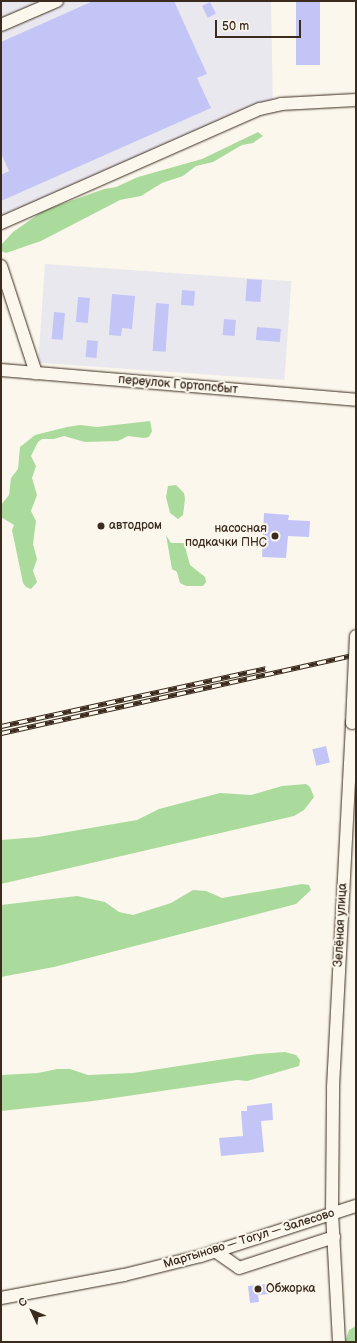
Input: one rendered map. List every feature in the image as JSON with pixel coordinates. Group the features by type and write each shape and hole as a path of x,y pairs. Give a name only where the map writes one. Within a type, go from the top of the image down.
{"street":[{"path":"1,26 57,1"},
{"path":"1,223 260,109 281,104 356,100"},
{"path":"1,266 36,373"},
{"name":"переулок Гортопсбыт","path":"1,370 356,400"},
{"name":"Зелёная улица","path":"339,1342 332,1213 333,1087 356,636"},
{"name":"Мартыново — Тогул — Залесово","path":"1,1298 124,1275 215,1251 356,1206"},
{"path":"215,1251 239,1268 334,1237"}],"shaded area":[{"path":"1,1 271,1 273,109 1,224"},
{"path":"45,264 291,281 284,380 38,363"}],"green space":[{"path":"258,132 263,136 253,143 242,145 213,162 196,166 183,176 162,183 141,196 120,200 41,241 6,253 1,251 1,245 13,232 43,211 104,189 116,187 138,177 202,159"},
{"path":"150,421 152,431 149,437 144,438 128,436 118,441 85,442 64,436 54,439 42,439 38,442 31,456 36,466 32,478 37,495 31,511 36,521 33,544 37,559 33,571 37,582 31,589 26,587 23,583 12,530 14,525 1,517 1,505 9,495 11,478 18,469 20,447 35,435 67,427 80,425 97,427"},
{"path":"176,485 184,493 185,499 183,515 178,519 170,513 166,497 168,486"},
{"path":"166,535 171,543 184,543 190,565 205,577 206,582 203,586 186,586 180,583 177,572 172,569"},
{"path":"306,784 310,787 314,797 304,810 294,816 1,884 1,840 38,837 137,820 159,809 220,793 251,795 282,786"},
{"path":"302,884 309,885 311,890 296,904 54,967 1,977 1,905 77,896 105,902 119,912 133,915 171,903 193,890 206,891 222,898"},
{"path":"285,1052 296,1055 300,1060 299,1066 247,1081 237,1080 93,1101 1,1111 1,1075 38,1073 57,1069 70,1069 88,1075 133,1073 258,1054"},
{"path":"356,1326 356,1342 345,1342 349,1330"}],"building":[{"path":"93,1 174,1 207,74 197,78 211,108 1,201 1,175 9,171 1,153 1,42"},
{"path":"296,1 320,1 320,65 296,65"},
{"path":"210,2 216,14 208,18 202,6"},
{"path":"247,279 262,280 260,302 245,301"},
{"path":"182,290 195,291 194,306 181,305"},
{"path":"112,294 135,296 132,329 122,328 121,336 109,335"},
{"path":"78,297 90,298 88,323 76,322"},
{"path":"156,303 169,304 166,352 153,351"},
{"path":"54,312 65,313 63,340 52,339"},
{"path":"224,319 236,320 235,336 223,335"},
{"path":"257,327 281,329 280,342 256,340"},
{"path":"87,340 98,341 96,358 86,357"},
{"name":"насосная подкачки ПНС","path":"264,513 289,515 288,520 310,521 309,537 288,536 286,558 262,557"},
{"path":"326,746 330,763 316,766 312,749"},
{"path":"272,1103 273,1120 261,1121 264,1152 221,1156 219,1138 243,1136 241,1111 247,1111 247,1106"},
{"path":"268,1284 269,1294 258,1295 259,1302 250,1303 248,1286"}],"railway":[{"path":"1,733 356,654"},
{"path":"1,726 266,668"}],"place":[{"name":"автодром","path":"101,526"},
{"name":"насосная подкачки ПНС","path":"275,536"},
{"name":"Обжорка","path":"258,1289"}]}
